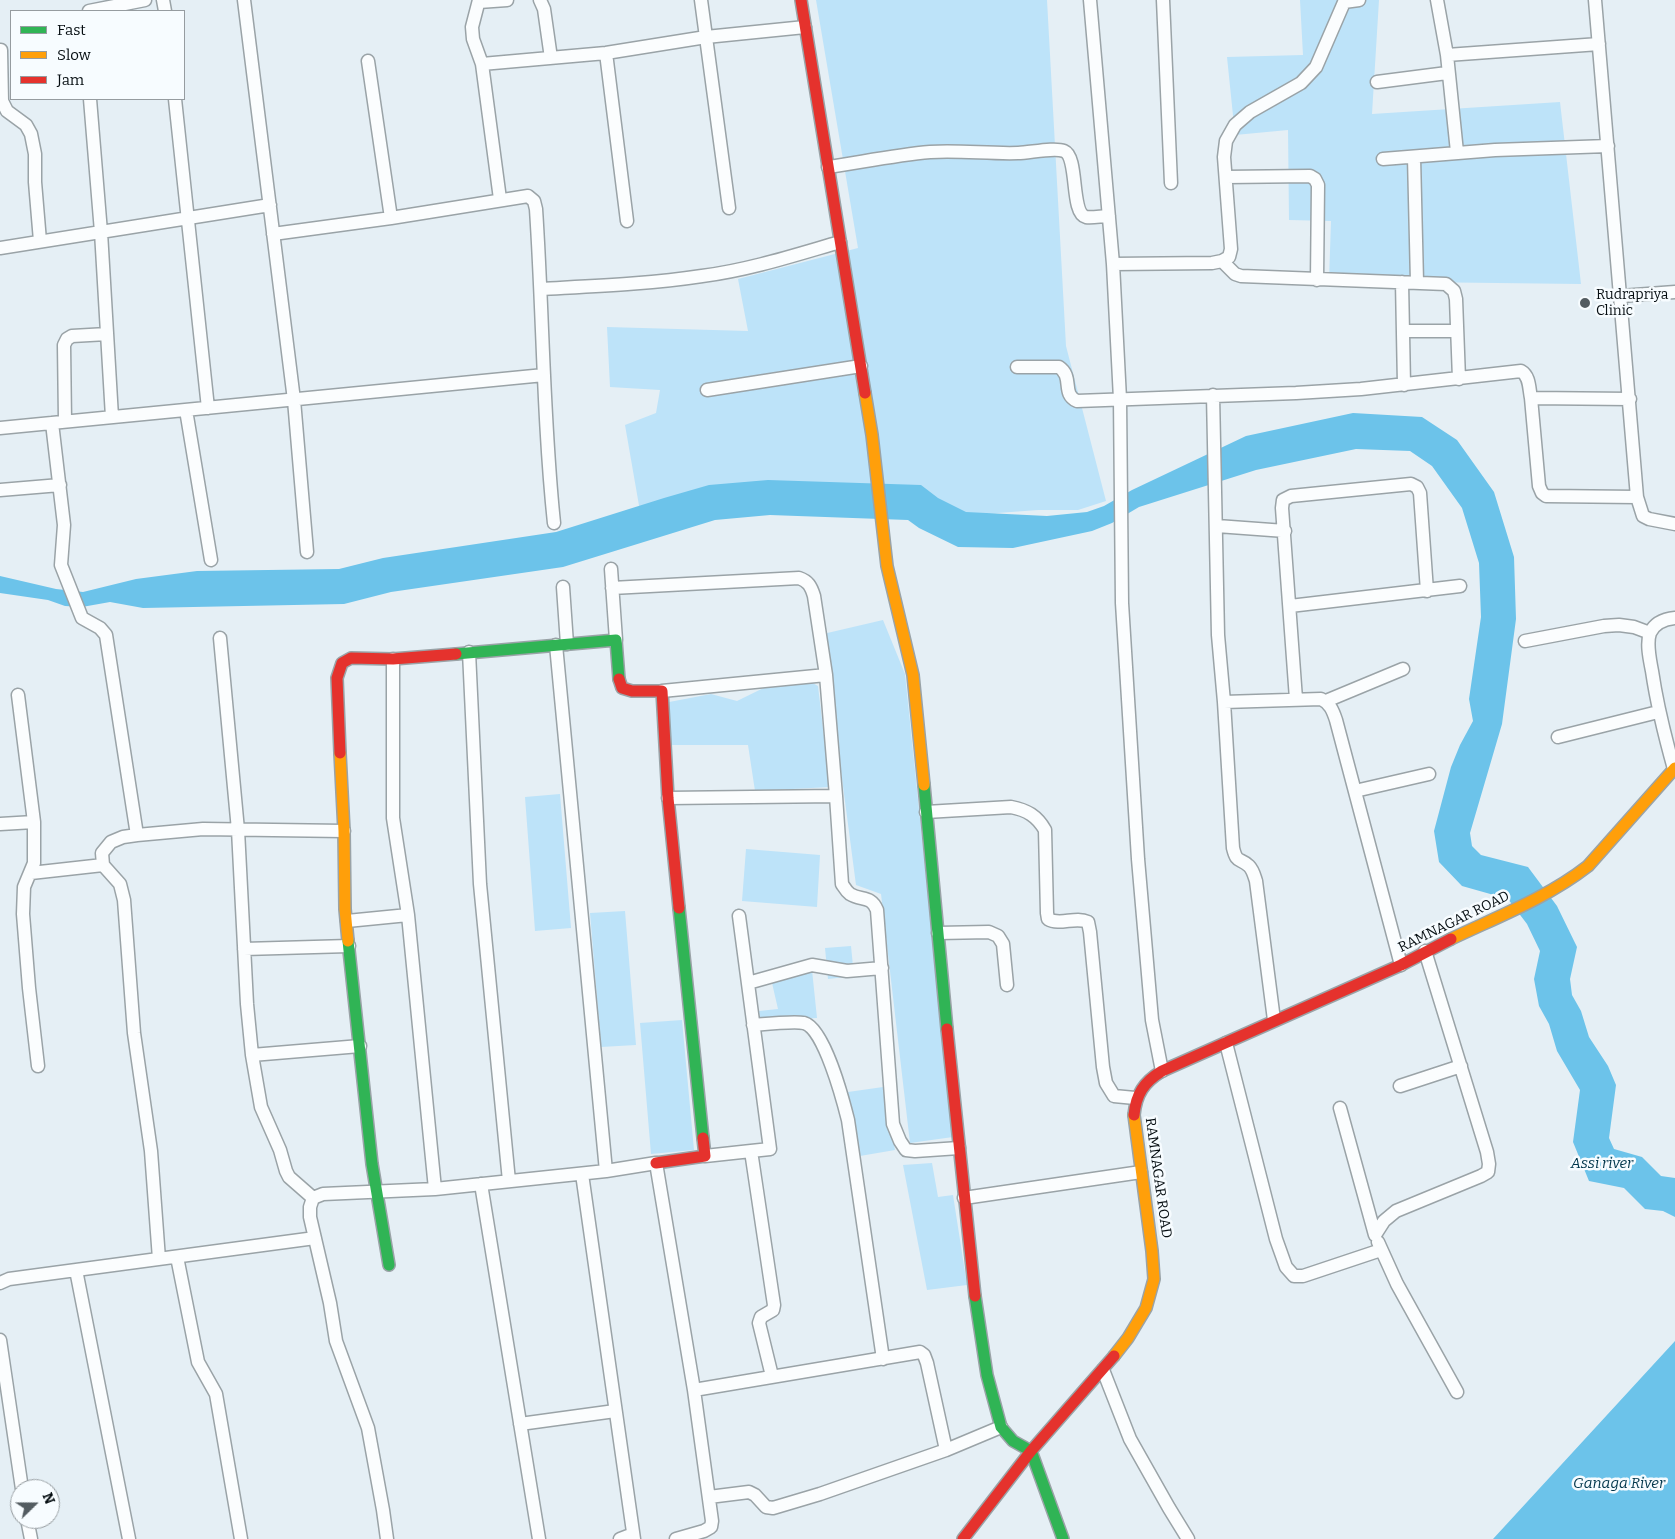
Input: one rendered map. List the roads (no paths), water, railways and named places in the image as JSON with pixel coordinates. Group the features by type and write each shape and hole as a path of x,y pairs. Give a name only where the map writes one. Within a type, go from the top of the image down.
{"street":[{"path":"94,10 145,0"},
{"path":"244,0 294,400 308,552"},
{"path":"500,200 482,64 473,39 472,27 479,1 507,0"},
{"path":"540,0 544,9 551,58"},
{"path":"701,0 729,208"},
{"path":"801,0 872,435 887,566 913,675 964,1198 984,1357 1001,1427 1013,1441 1031,1451 1063,1539"},
{"path":"1090,0 1113,264 1120,399 1122,603 1138,859 1152,1020 1162,1071"},
{"path":"1163,0 1171,183"},
{"path":"1113,264 1222,261 1229,257 1231,249 1224,157 1226,141 1235,125 1250,112 1301,83 1309,76 1316,67 1344,1 1359,0"},
{"path":"1437,0 1447,54 1447,73 1457,152"},
{"path":"1596,0 1637,497 1643,516 1675,524"},
{"path":"482,64 606,53 706,37 805,27"},
{"path":"1447,54 1599,44"},
{"path":"0,50 2,101 7,111 26,125 31,134 35,154 35,182 40,241"},
{"path":"606,53 627,221"},
{"path":"368,61 391,218"},
{"path":"1377,82 1447,73"},
{"path":"90,100 101,232 112,417"},
{"path":"175,100 208,408"},
{"path":"1382,159 1457,152 1608,146"},
{"path":"828,166 930,152 1017,153 1064,151 1068,154 1080,214 1086,217 1109,216"},
{"path":"1414,157 1417,282"},
{"path":"1226,177 1310,176 1315,179 1318,185 1318,280"},
{"path":"273,234 391,218 528,196 534,201 542,289 547,459 554,523"},
{"path":"0,248 270,205"},
{"path":"542,289 634,284 703,276 742,269 840,242"},
{"path":"1222,261 1235,274 1241,276 1440,283 1450,286 1456,299 1459,379"},
{"path":"1402,282 1404,385"},
{"path":"1621,296 1675,292"},
{"path":"1403,331 1457,330"},
{"path":"107,334 72,336 67,339 64,345 59,422 60,485 64,525 61,565 82,618 100,628 106,635 137,835"},
{"path":"707,390 861,366"},
{"path":"1016,367 1059,367 1065,371 1068,378 1068,392 1072,399 1077,401 1316,392 1404,385 1521,371 1525,373 1528,379 1539,486 1542,493 1546,496 1637,497"},
{"path":"0,428 544,375"},
{"path":"1213,395 1218,635 1233,848 1240,862 1247,864 1253,871 1256,881 1274,1020"},
{"path":"1531,398 1630,399"},
{"path":"186,410 211,560"},
{"path":"1296,699 1282,508 1283,500 1291,496 1411,484 1417,487 1420,493 1427,590"},
{"path":"0,490 60,485"},
{"path":"1216,526 1284,531"},
{"path":"611,569 619,680 622,688 632,691 662,691 826,675"},
{"path":"612,588 798,578 806,580 811,586 826,675 842,884 850,894 868,900 874,904 877,910 893,1124 906,1150 915,1152 959,1148"},
{"path":"1290,606 1460,586"},
{"path":"563,587 562,644 606,1171"},
{"path":"1674,769 1658,712 1649,645 1650,634 1656,624 1675,618"},
{"path":"1526,641 1604,626 1619,625 1634,627 1650,634"},
{"path":"220,638 238,830 247,1004 252,1055 261,1107 280,1150 286,1171 289,1177 313,1198"},
{"path":"389,1265 372,1164 347,921 337,678 342,663 352,658 393,659 616,640"},
{"path":"469,652 480,884 509,1181"},
{"path":"393,659 393,818 408,914 435,1189"},
{"path":"1326,701 1403,669"},
{"path":"662,691 668,798 705,1156"},
{"path":"18,695 34,822 34,863 24,887 23,914 38,1066"},
{"path":"1224,702 1321,699 1326,701 1332,708 1401,964"},
{"path":"1558,737 1658,712"},
{"name":"RAMNAGAR ROAD","path":"962,1539 1031,1451 1103,1370 1140,1320 1152,1291 1154,1279 1152,1251 1134,1117 1135,1098 1141,1087 1162,1071 1401,964 1425,951 1484,925 1572,880 1588,866 1674,769"},
{"path":"1355,791 1429,774"},
{"path":"668,798 836,796"},
{"path":"926,812 1012,807 1025,810 1040,821 1045,830 1048,919 1053,922 1081,919 1088,922 1106,1083 1114,1096 1135,1098"},
{"path":"0,824 34,822"},
{"path":"159,1259 151,1151 134,1033 124,900 120,884 103,865 102,853 111,842 123,837 137,835 204,829 344,830"},
{"path":"31,873 103,865"},
{"path":"347,921 408,914"},
{"path":"313,1198 323,1194 376,1190 435,1189 582,1174 705,1156 770,1149 738,916"},
{"path":"938,933 989,932 998,936 1003,944 1007,985"},
{"path":"244,949 349,946"},
{"path":"1375,1235 1384,1221 1396,1211 1488,1172 1487,1152 1425,951"},
{"path":"748,983 812,965 847,971 882,968"},
{"path":"753,1025 803,1023 810,1027 821,1042 841,1092 848,1120 883,1359"},
{"path":"1226,1043 1276,1239 1286,1266 1294,1276 1303,1276 1381,1250"},
{"path":"252,1055 360,1046"},
{"path":"1400,1086 1460,1066"},
{"path":"1340,1108 1375,1235 1381,1250 1397,1284 1457,1392"},
{"path":"751,1151 774,1305 773,1310 761,1317 759,1323 772,1376"},
{"path":"656,1163 694,1390 712,1521 705,1535 676,1539"},
{"path":"964,1198 1141,1172"},
{"path":"582,1174 634,1536 620,1539"},
{"path":"481,1184 538,1539"},
{"path":"313,1198 310,1217 330,1303 336,1341 368,1428 387,1539"},
{"path":"0,1283 10,1279 315,1238"},
{"path":"177,1256 198,1362 216,1394 240,1539"},
{"path":"76,1270 129,1539"},
{"path":"0,1340 21,1479"},
{"path":"694,1390 920,1352 928,1362 946,1450"},
{"path":"1103,1370 1130,1439 1188,1539"},
{"path":"520,1424 616,1411"},
{"path":"709,1497 749,1492 756,1495 766,1507 773,1508 820,1494 946,1450 1001,1427"}],"water":[{"name":"Assi river","path":"1353,413 1422,417 1457,440 1494,492 1514,557 1516,619 1502,724 1470,833 1472,846 1481,855 1528,867 1557,906 1577,947 1570,979 1572,995 1581,1011 1589,1037 1608,1066 1616,1085 1609,1138 1614,1149 1642,1157 1661,1176 1675,1178 1675,1217 1663,1211 1645,1209 1624,1188 1589,1181 1573,1142 1580,1090 1557,1051 1549,1024 1539,1006 1534,979 1540,951 1527,924 1508,899 1462,886 1439,862 1434,831 1451,767 1473,721 1469,699 1481,617 1479,563 1462,508 1432,466 1410,451 1356,449 1256,470 1139,507 1112,523 1092,531 1013,548 958,547 919,528 908,520 770,515 715,520 563,567 391,592 344,604 143,608 110,602 82,607 65,606 48,600 0,593 0,576 56,589 83,592 136,579 197,571 339,569 383,558 556,532 709,485 768,480 921,485 938,498 966,512 1047,516 1087,512 1104,506 1132,490 1246,436"},
{"name":"Ganaga River","path":"1675,1341 1675,1539 1493,1539"}],"place":[{"name":"Rudrapriya Clinic","path":"1585,303"}]}
